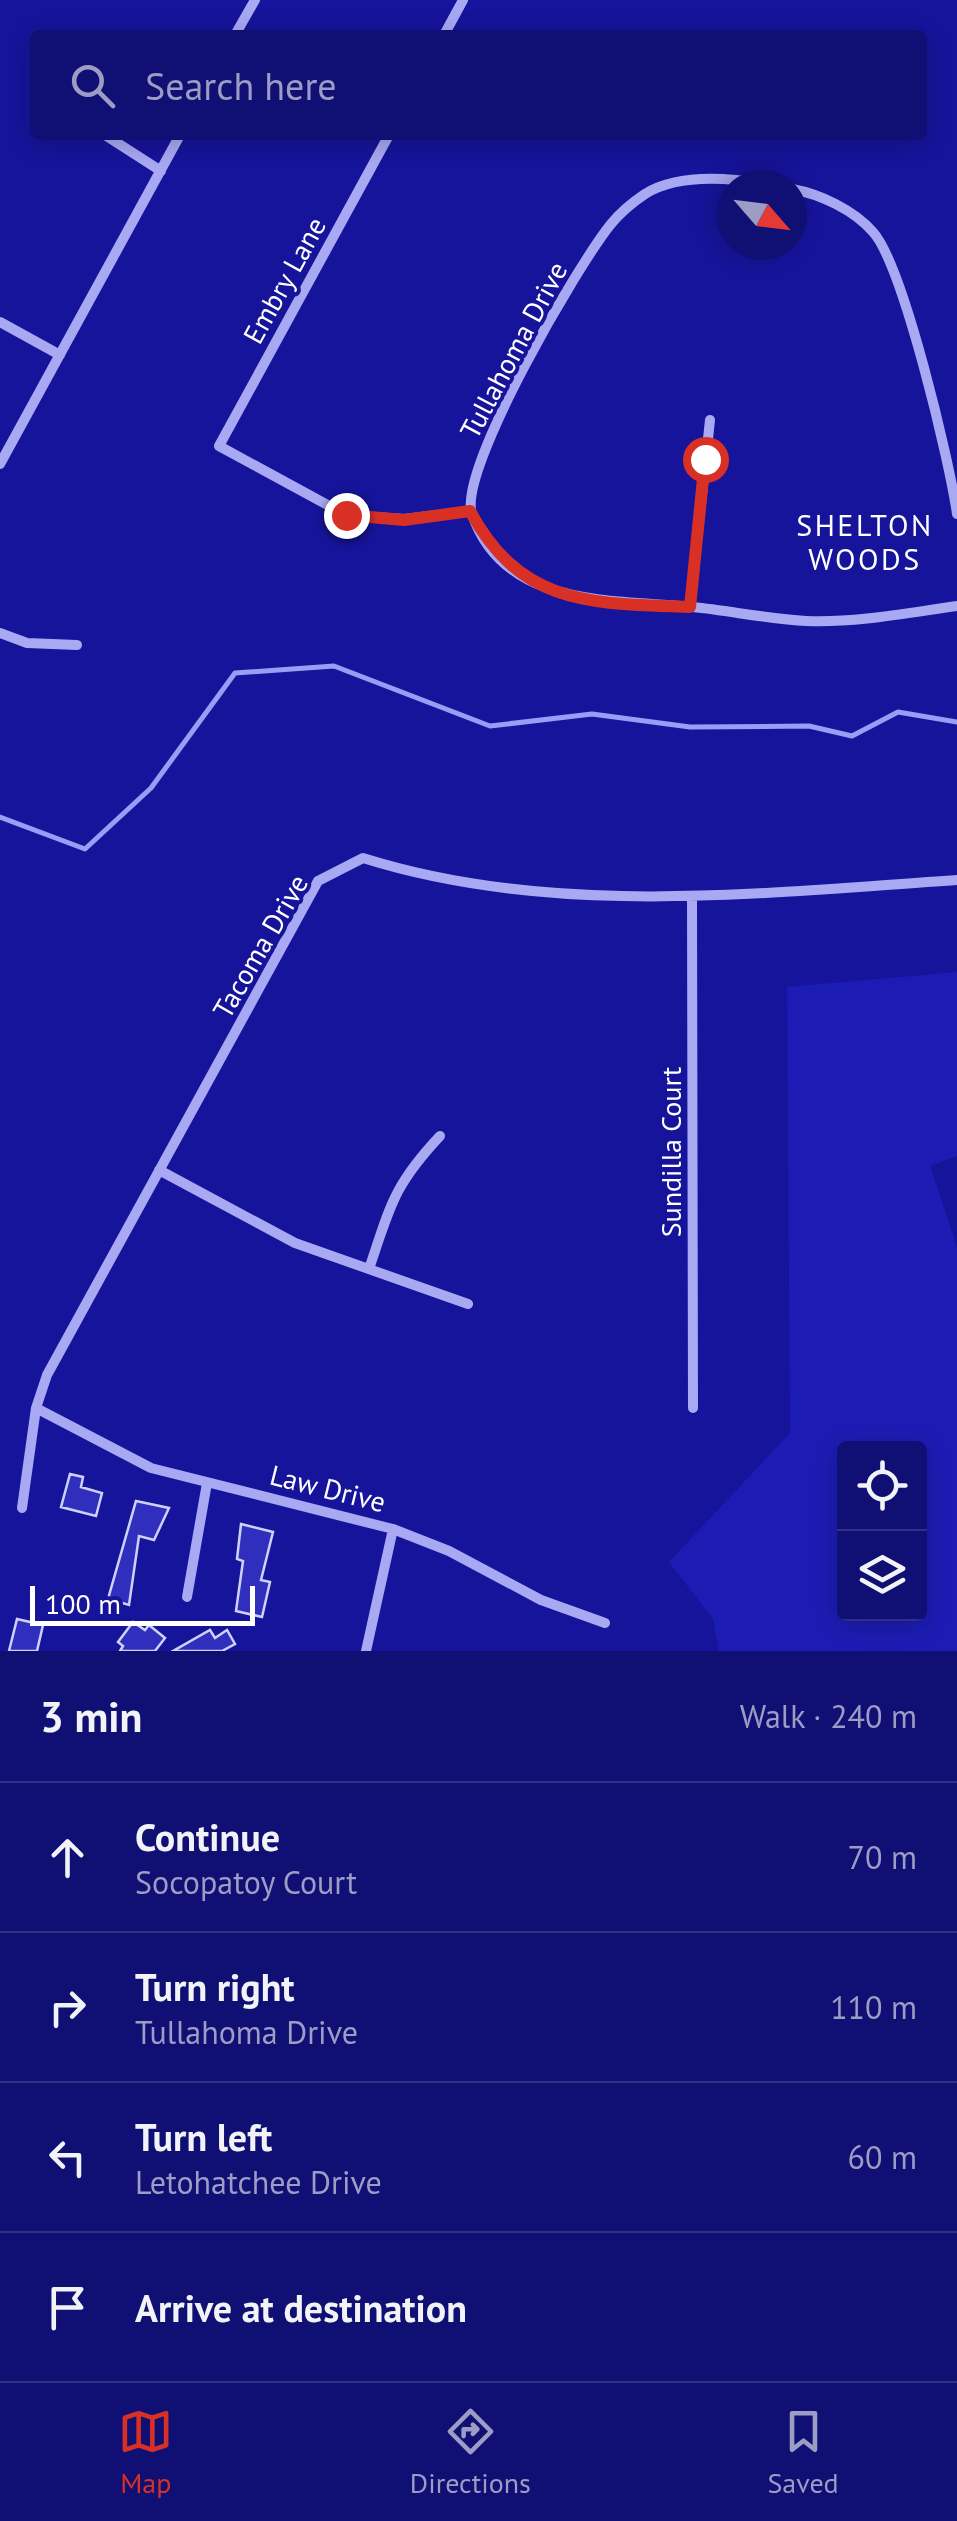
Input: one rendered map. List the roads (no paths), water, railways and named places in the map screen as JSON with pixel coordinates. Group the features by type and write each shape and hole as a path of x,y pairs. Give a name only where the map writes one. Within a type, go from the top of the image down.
{"street":[{"path":"238,30 254,0"},
{"path":"447,30 464,0"},
{"path":"113,140 161,170"},
{"path":"0,464 177,140"},
{"name":"Embry Lane","path":"387,140 219,446 346,515 404,520 470,511"},
{"name":"Tullahoma Drive","path":"470,511 472,484 489,435 592,250 613,221 656,188 717,180"},
{"path":"807,192 876,235 900,283 957,514"},
{"path":"0,322 60,355"},
{"path":"690,607 710,420"},
{"path":"470,511 501,560 516,573 566,596 806,621 859,619 957,606"},
{"path":"0,633 28,642 77,646"},
{"name":"Tacoma Drive","path":"22,1508 36,1408 47,1375 318,881 363,858 430,880 508,890 692,896 957,880"},
{"name":"Sundilla Court","path":"692,896 693,1408"},
{"path":"369,1269 404,1174 440,1136"},
{"path":"159,1170 294,1243 468,1304"},
{"name":"Law Drive","path":"36,1408 152,1468 393,1528 449,1551 542,1600 605,1623"},
{"path":"188,1597 207,1483"},
{"path":"366,1651 393,1528"}],"waterway":[{"path":"0,817 85,849 151,788 235,673 334,666 490,726 592,714 690,727 809,726 852,736 898,712 957,722"}],"district":[{"name":"SHELTON WOODS","path":"865,541"}]}
